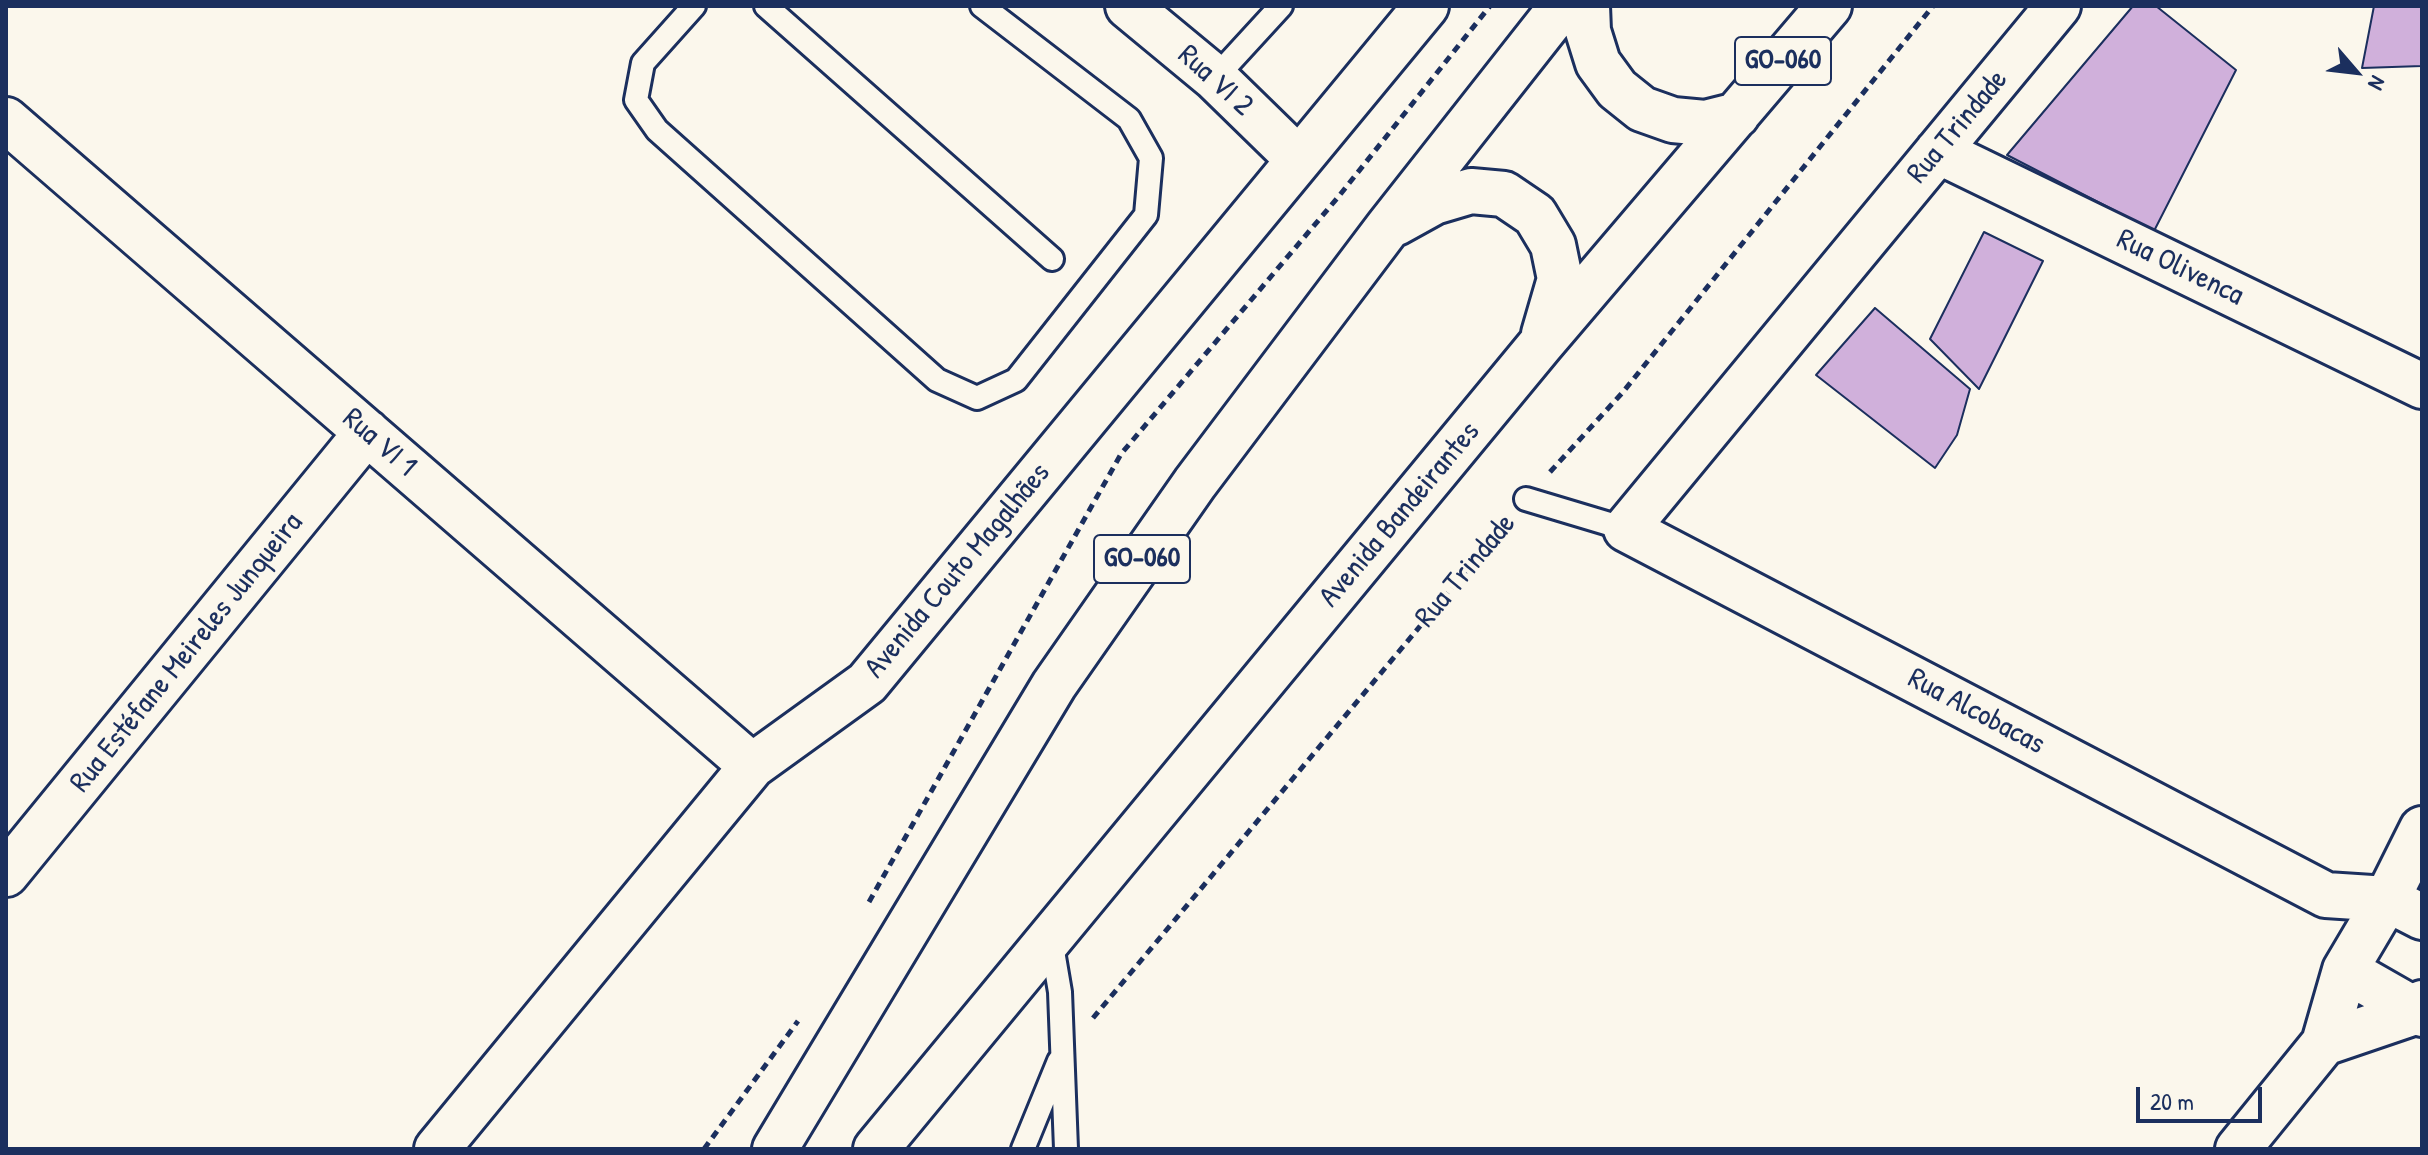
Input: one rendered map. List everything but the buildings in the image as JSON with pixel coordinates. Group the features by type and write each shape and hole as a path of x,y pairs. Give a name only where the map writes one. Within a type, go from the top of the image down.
{"street":[{"name":"Rua VI 2","path":"1128,6 1215,78 1299,160"},
{"name":"Avenida Couto Magalhães","path":"437,1149 752,766 867,683 1426,6"},
{"name":"GO-060","path":"775,1149 1054,685 1195,483 1388,227 1562,6"},
{"path":"1587,6 1588,31 1598,63 1617,89 1642,109 1673,120 1694,122 1737,115"},
{"name":"Avenida Bandeirantes","path":"1051,938 1541,344 1829,6"},
{"name":"Rua Trindade","path":"1626,529 2058,6"},
{"name":"Rua VI 1","path":"12,136 367,432 752,766"},
{"name":"Rua Olivenca","path":"1938,151 2422,386"},
{"path":"1388,227 1434,202 1471,191 1504,194 1535,215 1553,245 1560,279 1541,344"},
{"name":"Rua Estéfane Meireles Junqueira","path":"6,874 367,432"},
{"name":"Rua Alcobacas","path":"1626,529 2326,895 2405,908"},
{"path":"2238,1149 2324,1043 2345,970 2405,908 2422,829"},
{"path":"2326,895 2345,970 2421,1009"},
{"name":"GO-060","path":"876,1149 1051,938"},
{"path":"2324,1043 2421,1009"}],"lane":[{"path":"694,6 643,63 636,100 657,130 937,380 977,398 1016,380 1146,215 1151,158 1129,119 982,6"},
{"path":"766,6 1052,259"},
{"path":"1215,78 1281,6"},
{"name":"Rua Trindade","path":"1526,499 1626,529"},
{"path":"1051,938 1060,992 1066,1149"},
{"path":"1023,1149 1062,1055"}],"path":[{"path":"1526,499 1623,392 1933,6"},
{"name":"Rua Trindade","path":"1062,1055 1526,499"}]}
